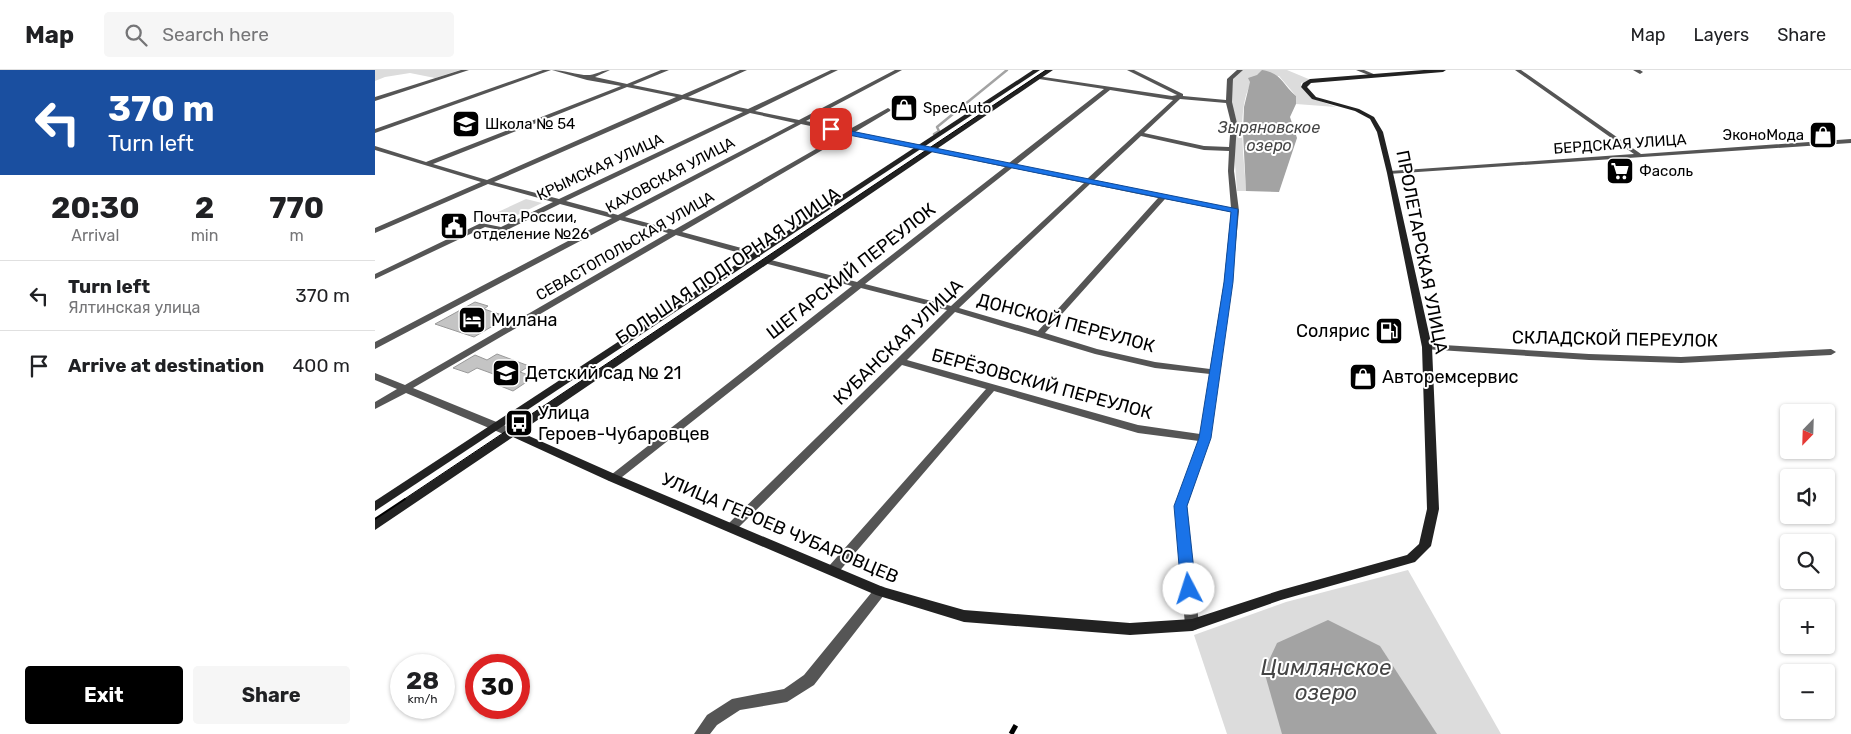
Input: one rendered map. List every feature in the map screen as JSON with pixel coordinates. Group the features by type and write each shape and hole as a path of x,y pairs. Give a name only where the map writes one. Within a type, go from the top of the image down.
{"main road":[{"name":"БОЛЬШАЯ ПОДГОРНАЯ УЛИЦА","path":"375,507 918,147 1038,74 1050,70"},
{"name":"ПРОЛЕТАРСКАЯ УЛИЦА","path":"1192,625 1281,595 1411,560 1425,546 1433,510 1427,348 1380,132 1373,118 1361,112 1314,98 1304,87 1310,81 1443,70"},
{"name":"БОЛЬШАЯ ПОДГОРНАЯ УЛИЦА","path":"375,525 931,150 1038,74"},
{"name":"УЛИЦА ГЕРОЕВ ЧУБАРОВЦЕВ","path":"512,433 879,591 964,616 1130,629 1192,625"}],"street":[{"path":"375,100 466,70"},
{"path":"375,131 548,70"},
{"path":"555,70 848,133 1162,198 1235,211"},
{"path":"586,78 607,70"},
{"path":"427,164 666,70"},
{"path":"375,231 744,70"},
{"name":"КРЫМСКАЯ УЛИЦА","path":"375,277 485,225 502,229 835,70"},
{"name":"КАХОВСКАЯ УЛИЦА","path":"375,346 620,218 797,122 899,70"},
{"path":"1130,70 1161,83 1181,95 1179,97"},
{"path":"1359,70 1373,76"},
{"path":"1518,70 1639,155"},
{"path":"1192,625 1181,506 1205,438 1229,282 1235,211 1231,171 1233,123 1229,102 1231,79 1235,71"},
{"path":"1038,74 1109,88 1229,102"},
{"name":"ШЕГАРСКИЙ ПЕРЕУЛОК","path":"613,478 1109,88"},
{"name":"КУБАНСКАЯ УЛИЦА","path":"731,527 902,362 953,309 1179,97"},
{"name":"СЕВАСТОПОЛЬСКАЯ УЛИЦА","path":"375,406 888,110"},
{"path":"1141,134 1204,148 1231,149"},
{"name":"БЕРДСКАЯ УЛИЦА","path":"1390,173 1851,141"},
{"path":"375,148 558,202 757,255"},
{"path":"375,156 387,151"},
{"path":"1040,334 1162,198"},
{"name":"ДОНСКОЙ ПЕРЕУЛОК","path":"767,261 857,286 953,309 1095,351 1155,365 1214,372"},
{"name":"СКЛАДСКОЙ ПЕРЕУЛОК","path":"1427,348 1681,360 1831,352"},
{"name":"БЕРЁЗОВСКИЙ ПЕРЕУЛОК","path":"902,362 1138,430 1205,438"},
{"name":"УЛИЦА ГЕРОЕВ ЧУБАРОВЦЕВ","path":"375,376 512,433"},
{"path":"833,570 991,388"},
{"path":"701,734 712,720 737,704 787,696 809,680 879,591"}],"shaded area":[{"path":"375,70 460,70 435,78 410,73 385,77 375,81"},
{"path":"1241,70 1287,70 1311,80 1301,83 1301,87 1312,98 1336,107 1296,104 1296,96 1279,76 1258,75 1250,85 1245,98 1243,113 1242,130 1246,191 1237,191 1234,150 1237,123 1231,102 1233,79"},
{"path":"526,199 542,203 503,222 487,217"},
{"path":"1408,570 1501,734 1227,734 1194,635 1286,602"}],"water":[{"name":"Зыряновское озеро","path":"1262,70 1269,71 1278,76 1296,96 1296,104 1290,117 1297,138 1279,192 1246,191 1243,133 1244,107 1250,82 1248,78 1257,75"},
{"name":"Цимлянское озеро","path":"1328,620 1380,646 1437,734 1282,734 1264,671 1277,643"}],"building":[{"name":"Милана","path":"475,302 488,306 484,309 508,317 474,337 435,324"},
{"name":"Детский сад № 21","path":"497,354 529,366 520,372 534,377 513,391 498,385 507,379 477,368 468,373 453,368 475,355 487,360"}],"waterway":[{"path":"934,134 939,131 937,127 1007,70"}],"tram line":[{"path":"403,500 1046,70"},
{"path":"375,519 405,499"}],"railway":[{"path":"1011,734 1016,725"}],"place":[{"name":"SpecAuto","path":"904,108"},
{"name":"Школа № 54","path":"466,124"},
{"name":"ЭконоМода","path":"1823,135"},
{"name":"Фасоль","path":"1620,171"},
{"name":"Почта России, отделение №26","path":"454,226"},
{"name":"Милана","path":"472,320"},
{"name":"Солярис","path":"1389,331"},
{"name":"Детский сад № 21","path":"506,373"},
{"name":"Авторемсервис","path":"1363,377"},
{"name":"Улица Героев-Чубаровцев","path":"519,423"}],"route":[{"path":"831,129 1162,198 1235,211 1229,282 1205,438 1181,506 1189,589"}]}
